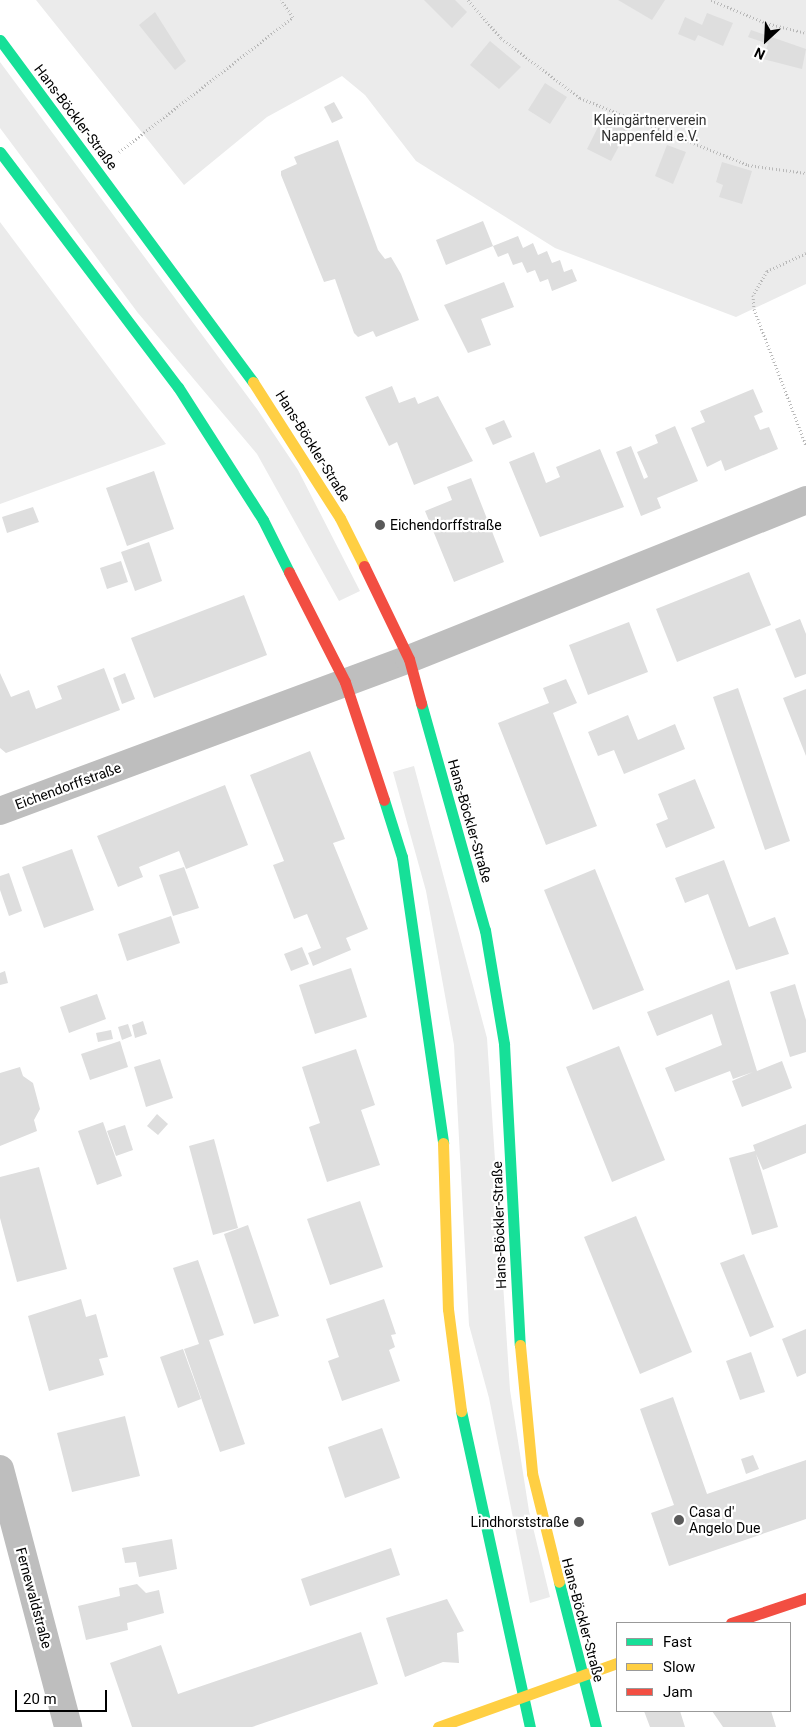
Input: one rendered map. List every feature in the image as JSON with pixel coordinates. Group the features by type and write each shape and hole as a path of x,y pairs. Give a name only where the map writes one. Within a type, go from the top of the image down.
{"main road":[{"name":"Hans-Böckler-Straße","path":"0,40 279,417 340,518 409,659 487,939 504,1044 517,1308 532,1473 596,1727"},
{"path":"0,152 194,412 263,520 345,682 402,857 442,1117 448,1309 464,1439 530,1727"},
{"path":"734,1622 806,1598"},
{"path":"438,1727 523,1699 616,1662"}],"street":[{"name":"Eichendorffstraße","path":"0,811 409,659 806,500"},
{"name":"Fernewaldstraße","path":"0,1469 68,1727"}],"path":[{"path":"96,170 293,17 281,0"},
{"path":"468,0 501,38 580,98 748,165 806,173"},
{"path":"711,0 766,23 806,33"},
{"path":"806,253 767,271 753,295 754,309 806,445"}],"green space":[{"name":"Kleingärtnerverein Nappenfeld e.V.","path":"36,0 806,0 806,284 736,317 555,248 416,161 365,95 342,76 267,117 184,185"},
{"path":"0,62 257,409 298,470 360,591 339,601 257,454 138,313 0,128"},
{"path":"0,222 166,444 0,504"},
{"path":"414,766 487,1038 510,1390 529,1511 550,1597 530,1603 489,1398 469,1325 454,1045 426,891 393,772"}],"building":[{"path":"424,0 455,0 467,12 452,28"},
{"path":"618,0 665,0 652,20"},
{"path":"155,12 186,61 175,70 139,25"},
{"path":"707,13 733,23 723,46 698,35 695,41 678,34 685,17 702,25"},
{"path":"751,30 806,49 802,69 763,59 768,44 748,37"},
{"path":"490,41 521,67 499,89 470,65"},
{"path":"545,83 567,97 550,124 528,110"},
{"path":"334,102 343,118 332,123 324,107"},
{"path":"604,115 629,127 611,161 587,149"},
{"path":"338,140 378,250 385,259 391,257 401,274 419,320 376,337 373,331 358,337 354,333 335,279 324,282 281,175 281,171 297,164 294,157"},
{"path":"667,145 686,152 673,184 655,176"},
{"path":"722,162 752,171 742,204 719,197 723,185 716,182"},
{"path":"483,221 493,246 446,265 436,240"},
{"path":"518,236 523,248 533,243 538,255 547,251 552,263 560,260 564,272 572,269 577,281 552,291 548,279 540,282 535,270 527,273 522,262 513,265 508,253 498,257 493,246"},
{"path":"504,282 514,307 481,319 491,345 468,353 444,305"},
{"path":"392,386 399,403 415,397 418,404 438,396 473,461 414,485 397,442 389,446 365,397"},
{"path":"753,389 763,412 754,416 760,430 769,427 778,449 725,471 721,460 707,467 691,428 705,422 700,411"},
{"path":"504,420 512,437 493,445 485,428"},
{"path":"675,426 698,481 657,498 661,508 641,516 616,452 631,446 644,479 648,477 637,452 658,443 655,435"},
{"path":"600,449 624,507 540,537 509,462 534,452 546,483 560,477 556,467"},
{"path":"154,471 174,529 127,546 106,488"},
{"path":"471,478 504,562 454,582 425,511 452,500 447,487"},
{"path":"33,507 39,522 7,533 2,517"},
{"path":"149,542 162,581 135,591 121,552"},
{"path":"121,561 128,582 107,589 100,568"},
{"path":"749,572 771,625 677,662 656,609"},
{"path":"244,595 267,655 154,698 131,638"},
{"path":"800,619 806,634 806,674 795,678 775,629"},
{"path":"629,622 648,672 588,695 569,645"},
{"path":"104,668 120,710 6,753 0,748 0,673 11,697 29,690 36,709 62,699 57,686"},
{"path":"125,673 135,699 122,704 113,678"},
{"path":"566,679 577,703 553,713 597,826 546,845 498,723 549,703 543,688"},
{"path":"738,688 790,841 765,850 713,697"},
{"path":"806,689 806,756 783,698"},
{"path":"628,715 638,740 675,724 685,749 624,774 614,750 598,756 588,732"},
{"path":"310,751 345,839 333,843 368,929 346,938 351,950 313,966 308,953 321,948 307,914 294,919 273,865 284,861 250,775"},
{"path":"695,779 715,828 666,848 656,824 668,819 658,794"},
{"path":"225,785 248,845 186,869 179,851 139,867 143,877 118,887 97,836"},
{"path":"72,849 94,910 44,928 22,867"},
{"path":"724,860 749,927 775,917 789,954 736,970 708,894 685,903 675,878"},
{"path":"184,867 199,908 173,916 159,875"},
{"path":"595,869 644,990 593,1010 544,890"},
{"path":"9,873 22,911 9,916 0,890 0,876"},
{"path":"171,916 180,943 127,961 118,934"},
{"path":"302,947 309,964 291,971 284,954"},
{"path":"351,968 367,1017 315,1034 299,985"},
{"path":"5,971 8,983 0,985 0,973"},
{"path":"729,980 757,1071 782,1061 792,1088 742,1107 732,1081 753,1072 733,1079 730,1071 675,1092 665,1068 722,1045 712,1014 657,1036 647,1012"},
{"path":"795,984 806,1020 806,1052 790,1057 770,992"},
{"path":"97,994 106,1019 69,1033 60,1007"},
{"path":"143,1021 147,1034 135,1038 132,1025"},
{"path":"128,1024 132,1036 122,1040 118,1027"},
{"path":"111,1030 113,1039 98,1042 96,1033"},
{"path":"120,1041 128,1067 90,1080 81,1054"},
{"path":"619,1046 665,1160 612,1182 566,1067"},
{"path":"356,1049 375,1105 361,1110 380,1165 327,1182 309,1127 320,1123 302,1067"},
{"path":"160,1059 173,1098 146,1107 134,1067"},
{"path":"20,1067 23,1076 33,1083 40,1109 34,1120 37,1131 0,1146 0,1073"},
{"path":"157,1114 168,1124 158,1135 147,1126"},
{"path":"103,1122 122,1176 97,1185 78,1131"},
{"path":"806,1124 806,1153 763,1170 756,1154 778,1227 752,1235 729,1158 755,1151 753,1145"},
{"path":"125,1125 133,1150 116,1156 107,1131"},
{"path":"214,1139 238,1228 213,1235 189,1146"},
{"path":"39,1167 67,1269 17,1282 0,1218 0,1177"},
{"path":"360,1201 383,1267 330,1285 307,1219"},
{"path":"636,1216 692,1352 640,1374 584,1237"},
{"path":"248,1225 279,1316 254,1324 224,1234"},
{"path":"744,1254 774,1327 750,1337 720,1263"},
{"path":"198,1260 224,1335 209,1340 245,1444 220,1452 184,1349 199,1344 173,1268"},
{"path":"81,1299 86,1317 96,1314 108,1357 99,1359 104,1375 49,1391 28,1316"},
{"path":"384,1299 396,1334 391,1335 395,1347 389,1350 400,1381 342,1401 328,1361 339,1357 326,1319"},
{"path":"806,1329 806,1373 797,1377 782,1339"},
{"path":"183,1349 201,1399 178,1408 160,1357"},
{"path":"751,1352 765,1392 740,1400 726,1361"},
{"path":"673,1397 707,1494 806,1460 806,1519 669,1566 651,1513 674,1505 640,1409"},
{"path":"125,1416 140,1476 72,1492 57,1433"},
{"path":"382,1428 400,1478 345,1498 328,1447"},
{"path":"753,1455 759,1469 746,1474 741,1459"},
{"path":"172,1539 177,1569 139,1577 136,1562 125,1563 122,1548"},
{"path":"391,1548 400,1575 310,1606 301,1579"},
{"path":"137,1584 146,1593 159,1590 164,1613 127,1623 128,1630 86,1640 78,1606 120,1596 119,1588"},
{"path":"447,1599 464,1631 457,1633 459,1663 443,1662 405,1677 386,1618"},
{"path":"361,1632 378,1684 252,1727 132,1727 110,1663 161,1645 178,1694"},
{"path":"644,1712 680,1712 685,1727 650,1727"},
{"path":"713,1712 771,1712 776,1727 723,1727"}],"traffic: fast":[{"path":"0,40 253,382"},
{"path":"0,152 178,387 263,520 289,572"},
{"path":"421,703 485,930 504,1044 520,1345"},
{"path":"384,800 402,857 443,1143"},
{"path":"461,1411 530,1727"},
{"path":"559,1582 596,1727"}],"traffic: slow":[{"path":"253,382 340,518 364,566"},
{"path":"443,1143 448,1309 461,1411"},
{"path":"520,1345 532,1473 559,1582"},
{"path":"438,1727 616,1663"}],"traffic: jam":[{"path":"364,566 409,659 421,703"},
{"path":"289,572 345,682 384,800"},
{"path":"734,1622 806,1598"}],"place":[{"name":"Eichendorffstraße","path":"380,525"},
{"name":"Casa d' Angelo Due","path":"679,1520"},
{"name":"Lindhorststraße","path":"579,1522"}]}
